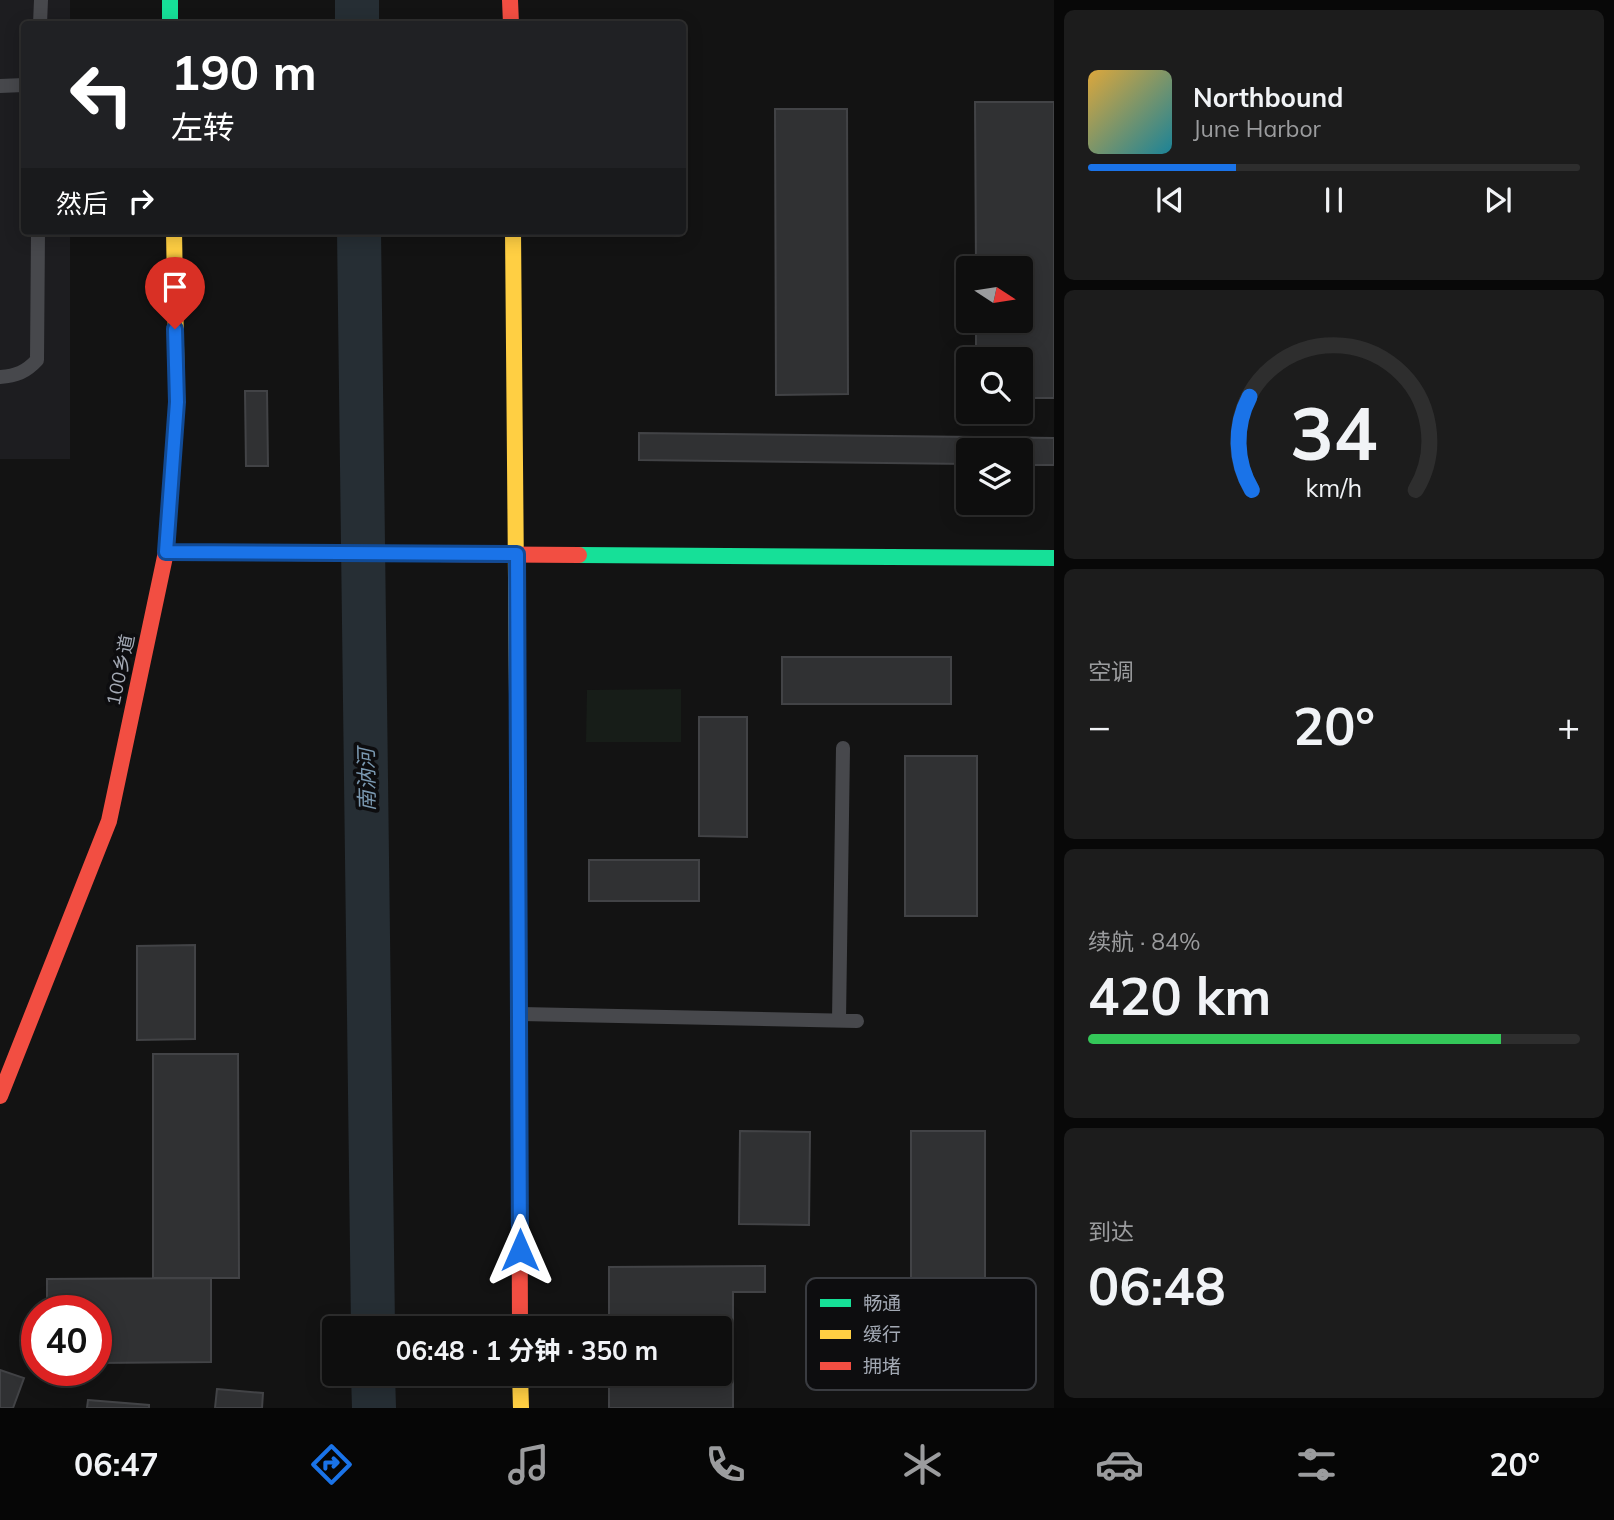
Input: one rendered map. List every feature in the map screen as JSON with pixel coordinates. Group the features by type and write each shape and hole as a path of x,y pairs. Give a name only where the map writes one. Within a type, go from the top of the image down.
{"street":[{"path":"170,0 170,21"},
{"path":"510,0 511,21"},
{"name":"100乡道","path":"0,1096 109,821 166,552 177,402 174,235"},
{"path":"513,235 520,1316"},
{"path":"166,552 1054,558"},
{"path":"520,1386 521,1408"}],"lane":[{"path":"40,21 41,0"},
{"path":"0,86 21,85"},
{"path":"0,377 14,376 29,369 37,360 38,235"},
{"path":"839,1020 843,748"},
{"path":"519,1014 857,1021"}],"shaded area":[{"path":"0,0 70,0 70,21 21,21 21,235 70,235 70,459 0,459"},
{"path":"681,689 681,742 586,742 587,690"}],"building":[{"path":"975,102 1054,102 1054,398 1033,398 1033,347 976,347 976,333 1033,333 1033,256 976,256"},
{"path":"775,109 847,109 848,394 776,395"},
{"path":"245,391 267,391 268,466 246,466"},
{"path":"639,433 1054,438 1054,465 1033,465 1033,438 956,438 956,464 639,460"},
{"path":"782,657 951,657 951,704 782,704"},
{"path":"699,717 747,717 747,837 699,836"},
{"path":"905,756 977,756 977,916 905,916"},
{"path":"589,860 699,860 699,901 589,901"},
{"path":"195,945 195,1039 137,1040 137,946"},
{"path":"153,1054 238,1054 239,1278 153,1278"},
{"path":"740,1131 810,1132 809,1225 739,1224"},
{"path":"911,1131 985,1131 985,1278 911,1278"},
{"path":"765,1266 765,1292 733,1292 733,1408 609,1408 609,1386 732,1386 732,1316 609,1316 609,1267"},
{"path":"211,1278 211,1362 112,1363 112,1295 47,1295 47,1279"},
{"path":"0,1370 21,1377 21,1386 13,1408 0,1408"},
{"path":"217,1389 263,1393 262,1408 215,1408"},
{"path":"88,1400 149,1405 149,1408 87,1408"}],"waterway":[{"name":"南汭河","path":"357,0 357,21"},
{"name":"南汭河","path":"359,235 373,1316"},
{"name":"南汭河","path":"373,1386 374,1408"}],"traffic: fast":[{"path":"170,0 170,21"},
{"path":"579,555 1054,558"}],"traffic: slow":[{"path":"167,538 177,402 174,235"},
{"path":"513,235 518,809"},
{"path":"520,1386 521,1408"}],"traffic: jam":[{"path":"510,0 511,21"},
{"path":"0,1096 109,821 167,538"},
{"path":"166,552 579,555"},
{"path":"518,809 520,1316"}],"route":[{"path":"175,329 177,402 166,552 517,554 520,1250"}]}
